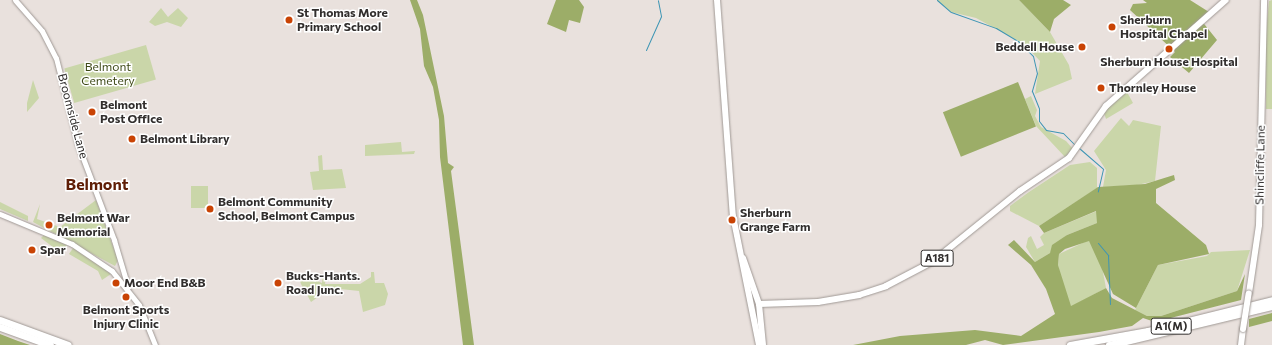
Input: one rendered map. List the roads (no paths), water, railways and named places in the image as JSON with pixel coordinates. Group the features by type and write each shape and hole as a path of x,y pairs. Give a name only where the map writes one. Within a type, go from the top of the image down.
{"highway":[{"name":"A1(M)","path":"1070,345 1148,331 1272,300"},
{"name":"A1(M)","path":"1109,345 1272,306"},
{"path":"0,320 68,345"},
{"path":"0,327 50,345"}],"main road":[{"path":"717,0 733,216 759,345"},
{"name":"A181","path":"759,308 774,304 818,302 859,295 904,278 932,262 1074,152 1106,106 1226,0"},
{"name":"Shincliffe Lane","path":"1241,345 1258,225 1264,0"},
{"path":"739,250 759,308 763,345"},
{"path":"751,306 759,308"},
{"path":"758,337 759,308"}],"street":[{"name":"Broomside Lane","path":"15,0 42,31 56,58 78,145 114,239 128,287"},
{"path":"0,214 76,246 110,270 128,287 147,321 155,345"}],"waterway":[{"path":"646,50 661,16 658,0"},
{"path":"937,0 951,12 996,28 1018,41 1033,56 1037,73 1032,91 1039,108 1039,121 1046,130 1063,133 1075,145"},
{"path":"1079,148 1103,169 1098,191"},
{"path":"1098,243 1108,255 1110,304"}],"place":[{"name":"St Thomas More Primary School","path":"289,20"},
{"name":"Sherburn Hospital Chapel","path":"1112,27"},
{"name":"Beddell House","path":"1082,47"},
{"name":"Sherburn House Hospital","path":"1169,49"},
{"name":"Thornley House","path":"1101,88"},
{"name":"Belmont Post Office","path":"92,112"},
{"name":"Belmont Library","path":"132,139"},
{"name":"Belmont Community School, Belmont Campus","path":"210,209"},
{"name":"Sherburn Grange Farm","path":"732,220"},
{"name":"Belmont War Memorial","path":"49,225"},
{"name":"Spar","path":"32,250"},
{"name":"Moor End B&B","path":"116,283"},
{"name":"Bucks-Hants. Road Junc.","path":"278,283"},
{"name":"Belmont Sports Injury Clinic","path":"126,297"}],"district":[{"name":"Belmont","path":"97,184"}],"park label":[{"name":"Belmont Cemetery","path":"108,74"}]}
